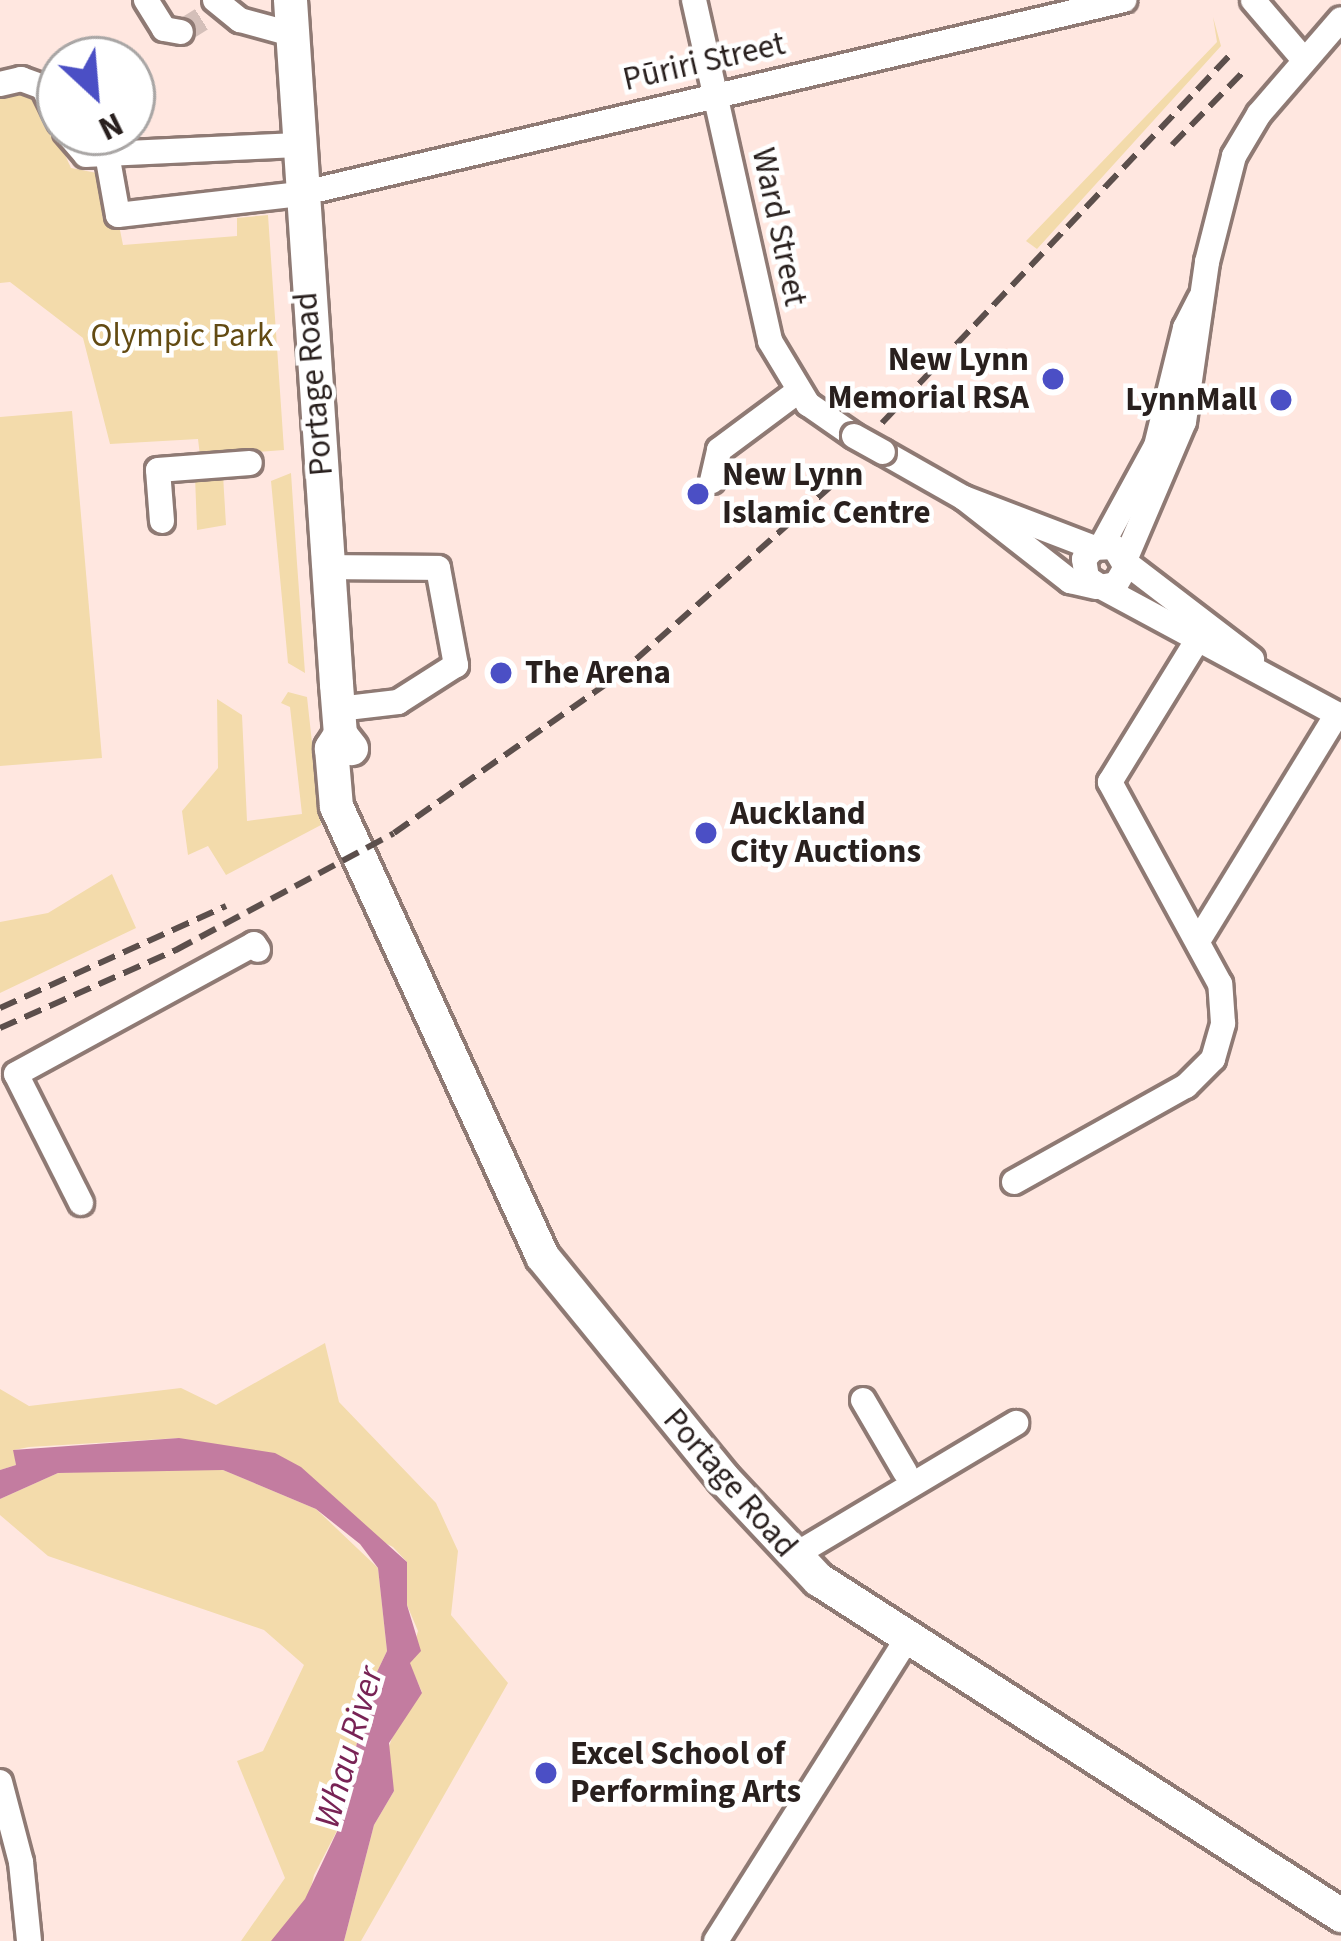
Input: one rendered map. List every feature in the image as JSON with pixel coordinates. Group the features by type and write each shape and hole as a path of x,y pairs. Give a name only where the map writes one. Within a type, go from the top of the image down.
{"main road":[{"name":"Portage Road","path":"277,0 289,16 339,722 350,745 351,840 542,1256 788,1550 907,1639 1341,1916"}],"street":[{"path":"146,0 164,29 181,32"},
{"name":"Ward Street","path":"694,0 770,341 797,392 854,436 964,498"},
{"name":"Pūriri Street","path":"96,156 118,215 300,194 1038,9 1124,0"},
{"path":"1252,0 1304,60"},
{"path":"214,8 289,16"},
{"path":"964,498 1070,581 1100,587 1120,581 1169,459 1185,328 1201,298 1234,156 1304,60 1341,19"},
{"path":"0,84 21,79 36,84"},
{"path":"156,152 296,145"},
{"path":"712,481 719,450 797,392"},
{"path":"1169,459 1083,569 1100,587 1195,644 1339,715 1198,941"},
{"path":"162,521 158,470 250,463"},
{"path":"964,498 1098,546 1125,561 1290,688"},
{"path":"328,567 438,568 456,665 398,702 339,722"},
{"path":"1014,1182 1186,1086 1213,1059 1223,1023 1220,984 1110,782 1195,644"},
{"path":"81,1203 16,1074 254,944 258,950"},
{"path":"863,1400 905,1472"},
{"path":"788,1550 1016,1423"},
{"path":"788,1550 985,1424"},
{"path":"716,1941 907,1639"},
{"path":"0,1782 21,1862 29,1941"}],"green space":[{"path":"1213,17 1221,46 1037,249 1026,241 1217,42"},
{"name":"Olympic Park","path":"23,92 36,97 36,156 66,156 71,168 97,173 103,219 120,230 123,245 237,236 237,218 268,215 284,450 200,456 198,439 110,444 83,338 10,282 0,283 0,96"},
{"path":"72,411 102,758 0,766 0,417"},
{"path":"291,473 305,673 288,663 271,481"},
{"path":"223,475 226,525 197,530 195,476"},
{"path":"288,692 307,697 321,825 226,875 208,846 188,855 182,811 218,768 217,699 242,715 247,821 302,814 290,707 281,703"},
{"path":"112,874 136,928 0,993 0,922 48,913"},
{"path":"325,1343 339,1402 436,1503 458,1551 451,1615 508,1683 361,1941 344,1941 374,1825 394,1791 385,1757 400,1717 422,1692 409,1663 418,1631 407,1605 407,1562 393,1547 179,1438 29,1447 14,1450 16,1465 0,1470 0,1389 29,1406 181,1388 216,1405"},
{"path":"180,1467 223,1470 316,1509 378,1568 387,1651 366,1695 342,1821 314,1875 298,1941 241,1941 285,1878 237,1761 263,1751 304,1665 264,1630 48,1556 0,1515 0,1499 58,1473"}],"shaded area":[{"path":"179,1438 275,1453 301,1467 407,1562 407,1605 421,1651 410,1663 422,1693 389,1743 394,1791 374,1825 344,1941 271,1941 305,1899 342,1821 366,1695 387,1651 378,1568 360,1544 316,1509 223,1470 58,1473 0,1499 0,1470 16,1465 13,1450"}],"tunnel":[{"path":"181,32 207,16"}],"railway":[{"path":"882,423 1231,54"},
{"path":"1172,145 1247,68"},
{"path":"0,1028 176,950 394,833 616,677 857,463"},
{"path":"0,1008 226,906"}],"place":[{"name":"New Lynn Memorial RSA","path":"1053,379"},
{"name":"LynnMall","path":"1281,400"},
{"name":"New Lynn Islamic Centre","path":"698,494"},
{"name":"The Arena","path":"501,673"},
{"name":"Auckland City Auctions","path":"706,833"},
{"name":"Excel School of Performing Arts","path":"546,1773"}],"water label":[{"name":"Whau River","path":"349,1747"}]}
